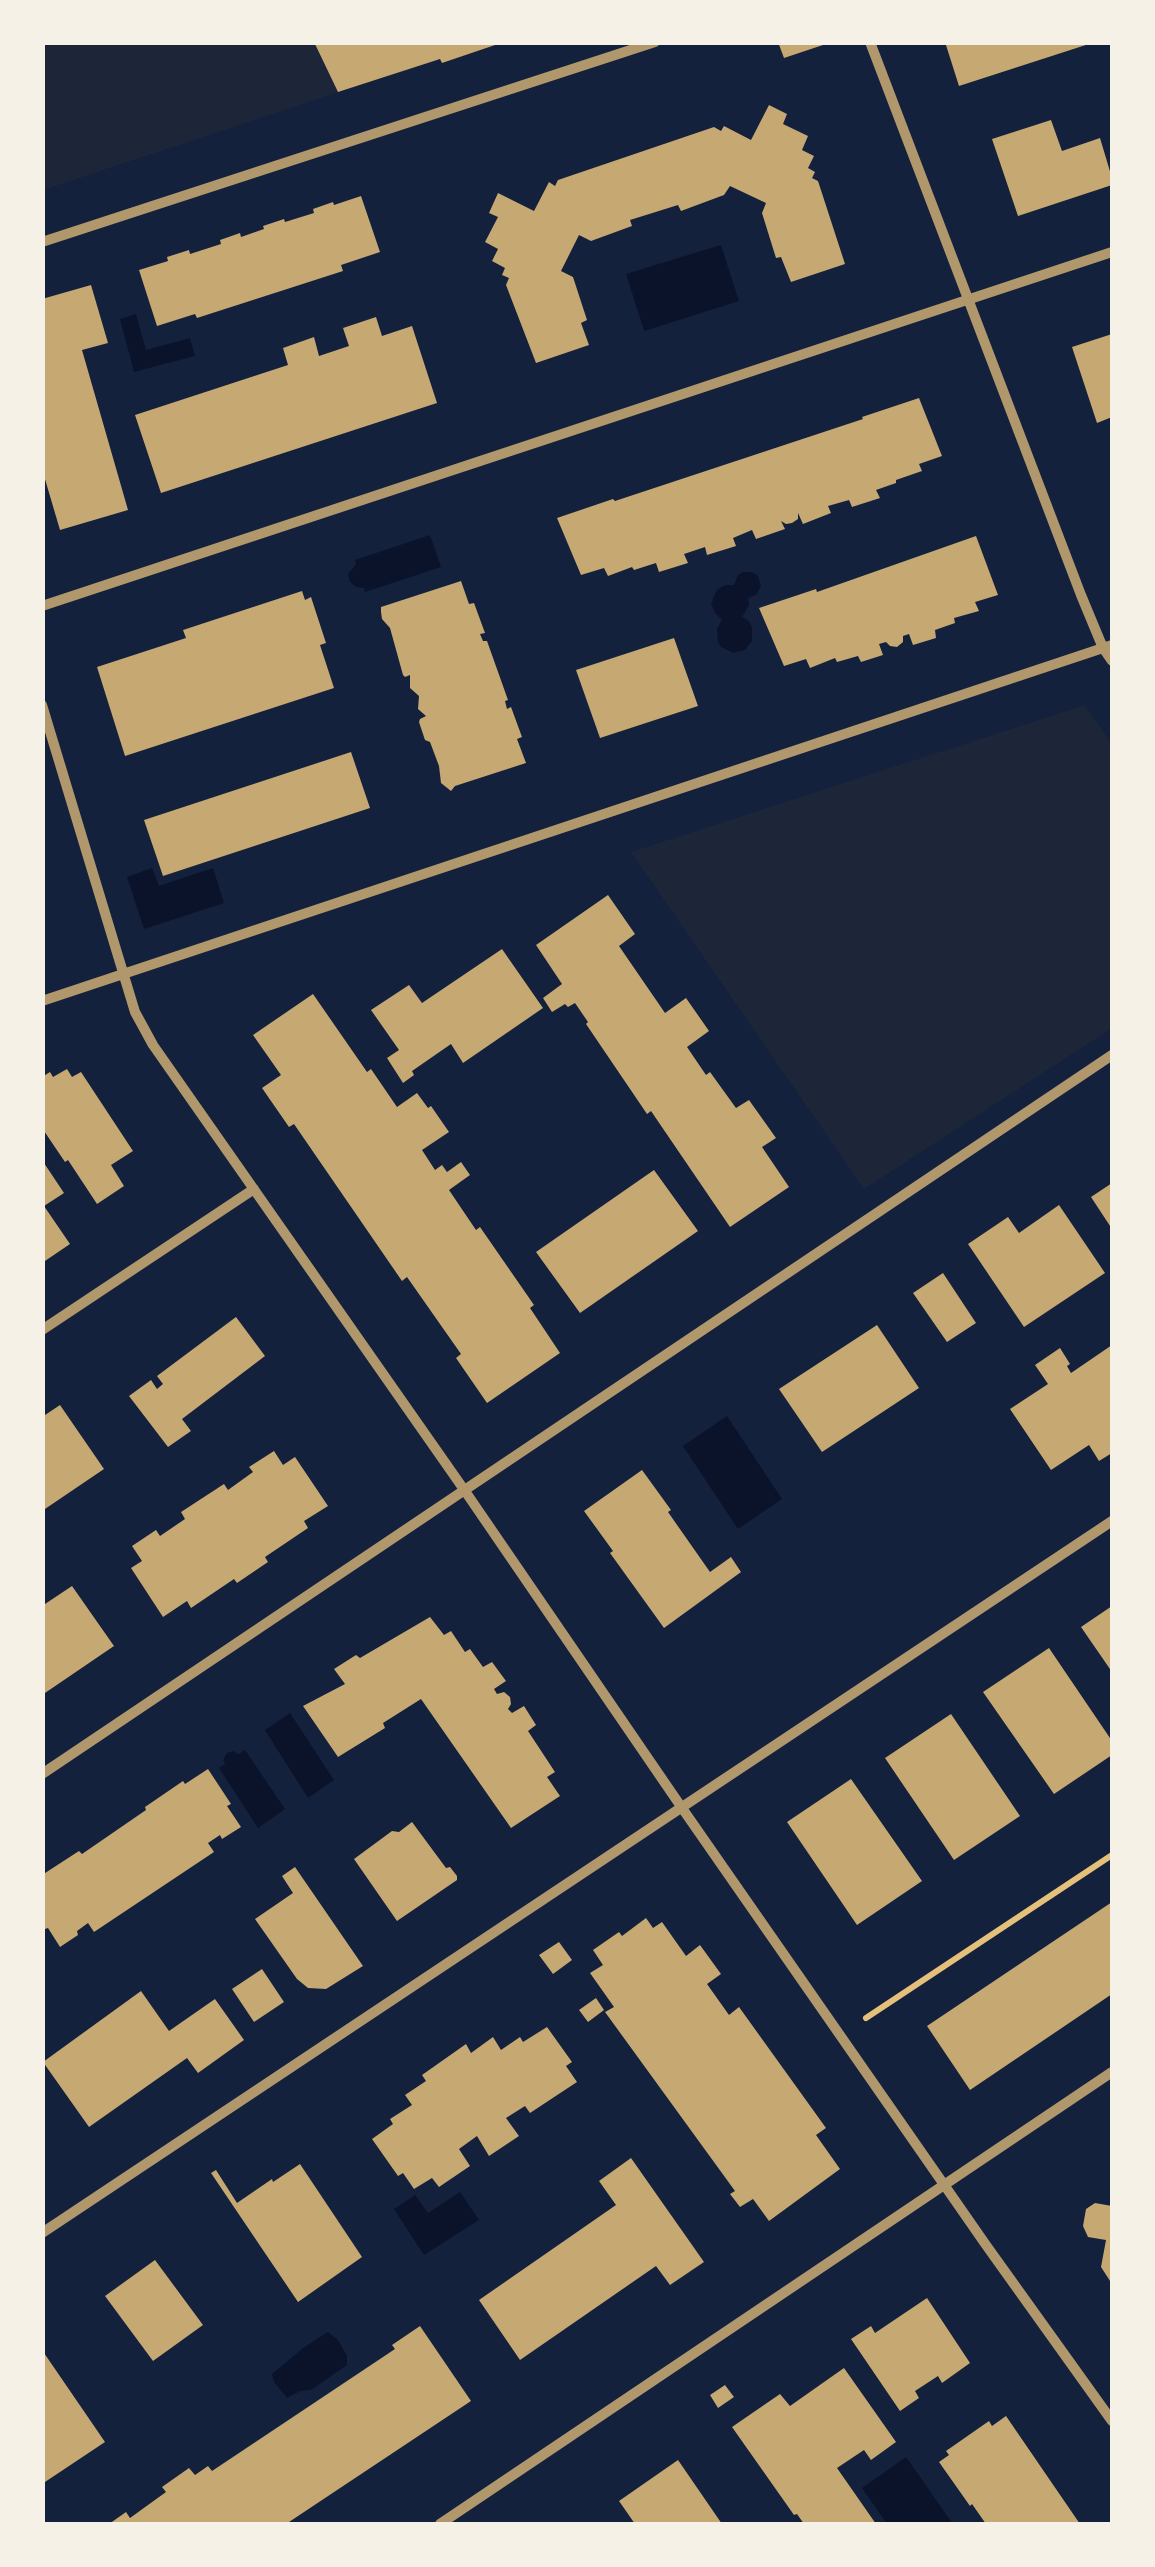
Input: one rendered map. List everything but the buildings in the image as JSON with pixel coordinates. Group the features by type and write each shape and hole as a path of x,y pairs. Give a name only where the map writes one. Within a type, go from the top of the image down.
{"street":[{"path":"42,242 655,42"},
{"path":"870,42 1112,662"},
{"path":"42,606 1112,252"},
{"path":"42,1002 1108,646"},
{"path":"42,705 135,1012 153,1046 1112,2421"},
{"path":"42,1774 1112,1055"},
{"path":"42,1330 254,1189"},
{"path":"42,2233 1112,1521"},
{"path":"440,2524 1112,2072"}],"path":[{"path":"840,2036 1112,1855"}],"shaded area":[{"path":"42,43 314,43 338,92 43,190"},
{"path":"721,245 739,301 644,331 626,274"},
{"path":"136,314 146,350 190,338 195,356 134,372 120,319"},
{"path":"430,535 441,567 365,592 350,582 348,574 355,560"},
{"path":"743,572 758,576 761,586 756,595 748,598 749,605 742,617 752,628 752,641 745,650 733,653 718,642 717,629 722,620 711,603 717,590 734,585"},
{"path":"1085,705 1112,744 1112,1028 864,1189 631,852"},
{"path":"152,868 159,886 213,868 224,903 144,929 127,877"},
{"path":"727,1416 782,1499 738,1529 683,1446"},
{"path":"290,1713 334,1780 308,1798 265,1730"},
{"path":"245,1750 285,1809 258,1828 219,1768 225,1764 227,1753"},
{"path":"460,2192 479,2220 424,2255 394,2209 415,2195 428,2213"},
{"path":"328,2332 338,2340 347,2356 347,2365 311,2390 287,2398 272,2374"},
{"path":"906,2457 953,2524 887,2524 862,2488"}]}
